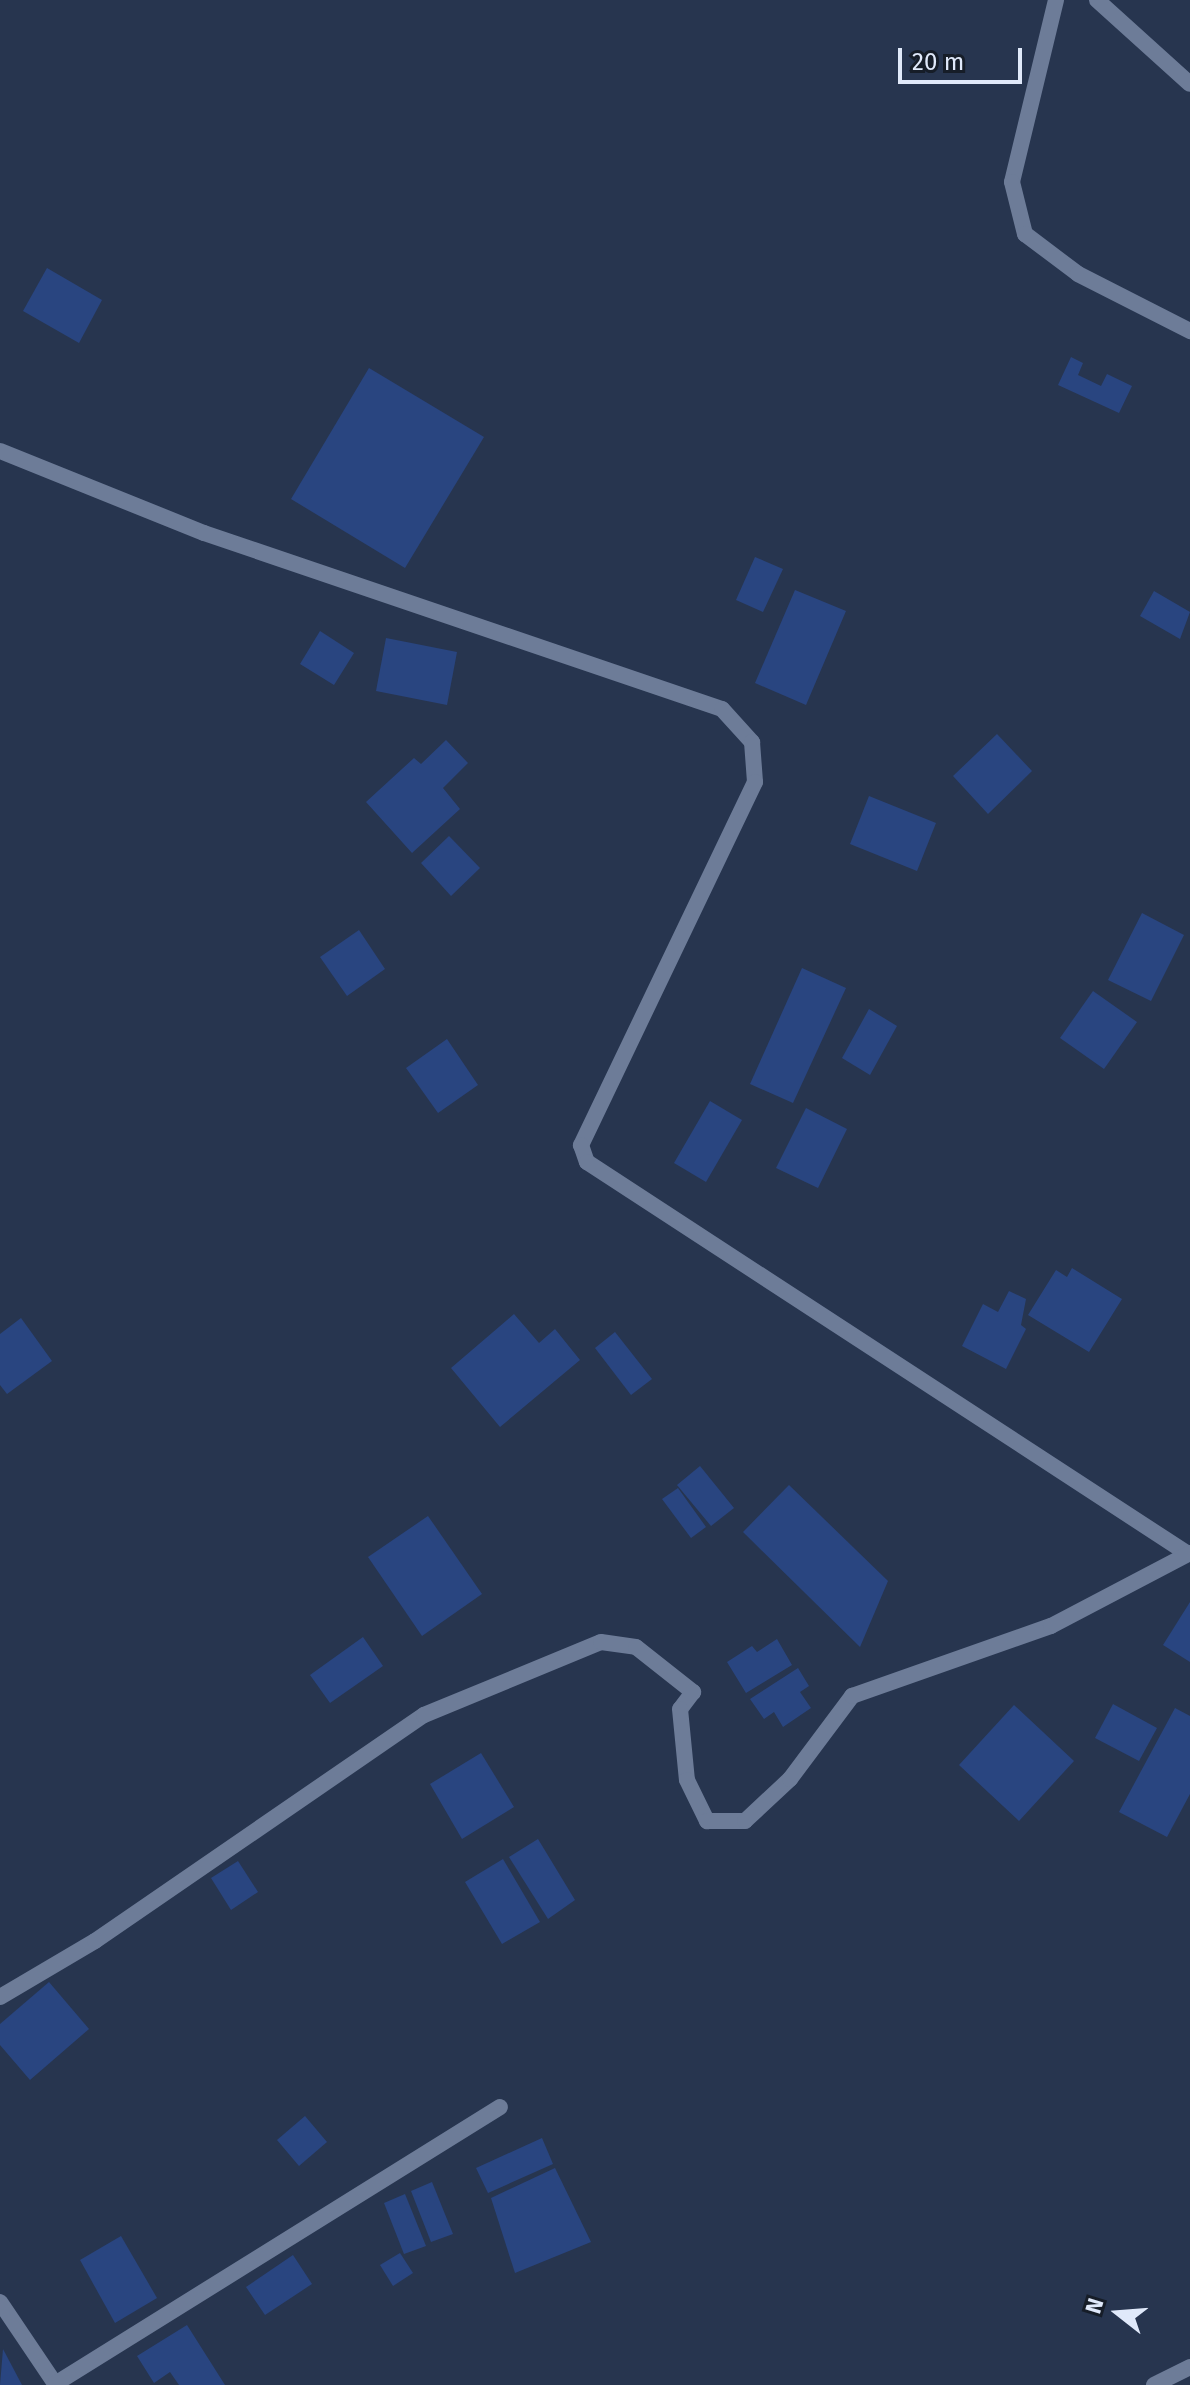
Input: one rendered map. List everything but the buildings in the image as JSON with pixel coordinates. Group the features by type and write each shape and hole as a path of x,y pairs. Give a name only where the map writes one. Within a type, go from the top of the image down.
{"street":[{"path":"1056,0 1012,182 1025,234 1078,274 1190,331"},
{"path":"1097,0 1190,84"},
{"path":"0,451 204,533 722,709 752,742 755,782 581,1145 587,1162 1187,1552 1051,1626 852,1696 790,1779 745,1821 707,1821 687,1780 680,1709 693,1692 636,1647 601,1642 424,1715 95,1941 0,1997"},
{"path":"0,2302 55,2384 500,2107"},
{"path":"1154,2385 1190,2367"}]}
